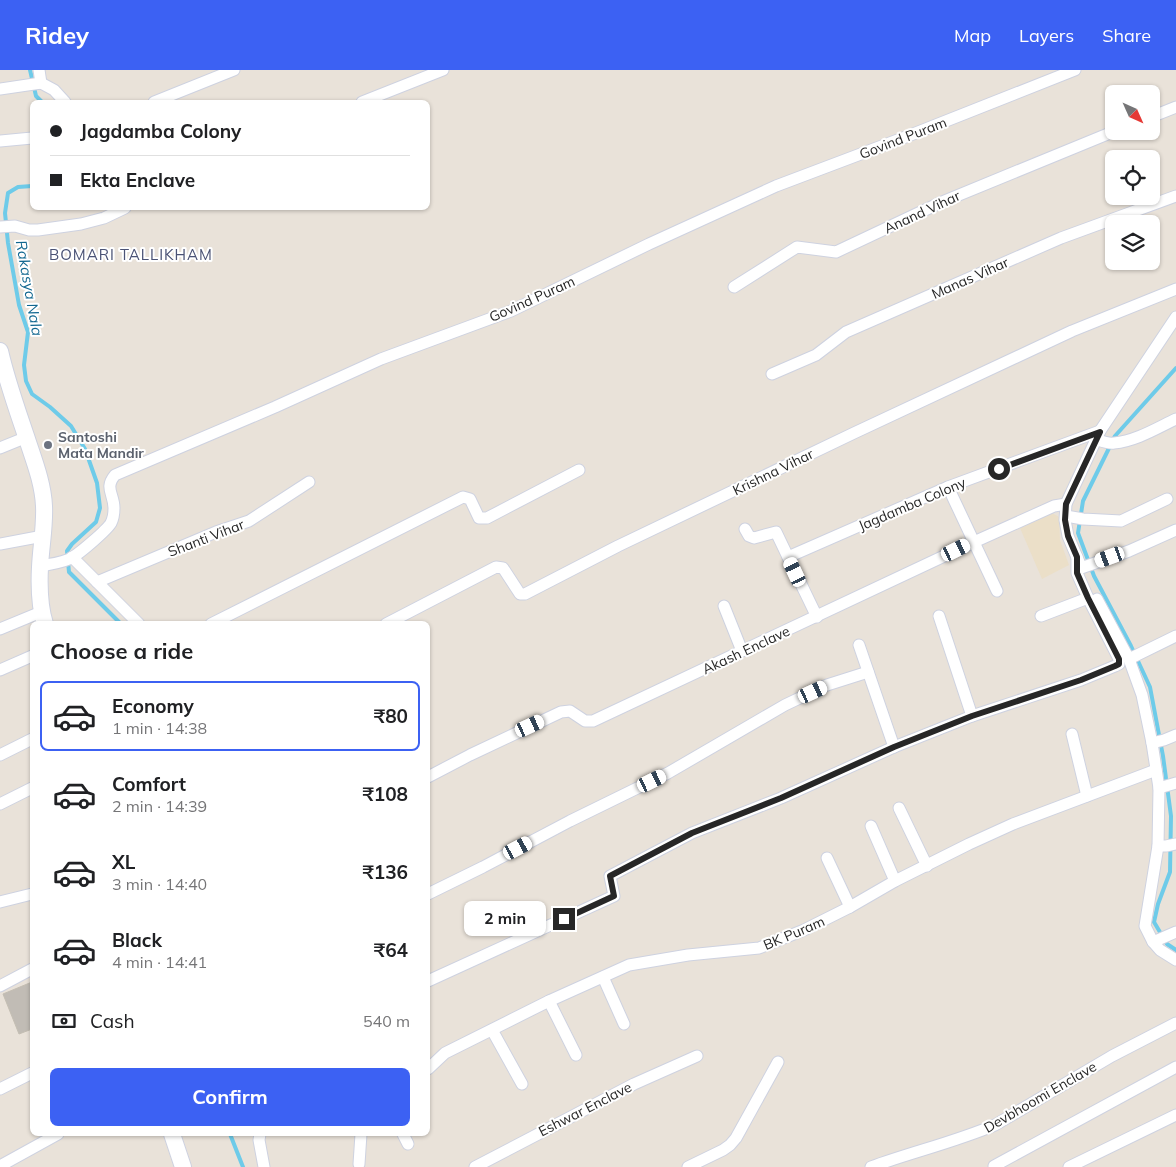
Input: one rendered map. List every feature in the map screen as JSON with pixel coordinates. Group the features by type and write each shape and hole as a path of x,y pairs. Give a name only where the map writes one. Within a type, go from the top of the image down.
{"street":[{"path":"39,70 41,83"},
{"path":"159,100 234,70"},
{"path":"367,100 443,70"},
{"name":"Govind Puram","path":"40,566 72,557 107,529 112,521 114,504 109,486 115,475 275,407 381,359 511,310 776,186 1075,70"},
{"path":"0,89 41,83 54,90 63,100"},
{"path":"1160,113 1176,107"},
{"name":"Anand Vihar","path":"734,287 798,247 836,252 942,202 1105,135"},
{"path":"0,141 30,138"},
{"name":"Manas Vihar","path":"772,374 816,355 846,332 1061,238 1176,196"},
{"path":"1,227 14,226 38,230 81,224 104,218 121,210"},
{"name":"Krishna Vihar","path":"392,621 496,567 503,568 520,594 525,594 618,546 889,416 1072,331 1176,289"},
{"path":"1075,518 1066,504 1097,435 1176,317"},
{"path":"0,351 38,473 44,505 40,566 43,618"},
{"path":"1097,435 1111,443 1137,438 1176,419"},
{"name":"Jagdamba Colony","path":"788,557 948,487 1097,435"},
{"path":"0,448 27,437"},
{"path":"217,621 463,497 470,499 479,518 487,518 579,470"},
{"name":"Shanti Vihar","path":"97,582 216,532 249,521 309,482"},
{"path":"948,487 997,591"},
{"path":"1075,518 1120,521 1167,499"},
{"name":"Akash Enclave","path":"430,776 561,712 570,711 586,721 594,721 974,542 1054,506 1066,504"},
{"path":"1075,518 1068,536 1131,657 1157,742 1156,770 1168,786 1167,845 1145,926 1164,938 1160,950 1176,960"},
{"path":"745,529 749,536 754,538 776,532 816,617"},
{"path":"1131,657 1088,598 1077,573 1084,564 1129,551 1176,530"},
{"path":"0,544 43,536"},
{"path":"72,557 135,621"},
{"path":"1041,616 1088,598"},
{"path":"724,606 742,651"},
{"path":"939,616 972,716"},
{"path":"0,629 30,621"},
{"path":"430,981 614,896 610,876 692,833 781,798 894,747 972,716 1081,680 1115,666 1176,636"},
{"path":"859,644 894,747"},
{"path":"0,670 30,657"},
{"path":"430,893 668,773 785,705 828,685 868,672"},
{"path":"1072,734 1088,796"},
{"path":"1157,742 1176,735"},
{"path":"0,755 30,740"},
{"name":"BK Puram","path":"430,1068 445,1053 549,1001 629,965 688,955 759,948 804,930 850,907 895,881 1013,824 1156,770"},
{"path":"0,804 30,789"},
{"path":"899,808 927,866"},
{"path":"871,826 895,881"},
{"path":"827,858 850,907"},
{"path":"0,902 30,894"},
{"path":"0,986 30,970"},
{"path":"603,977 624,1024"},
{"path":"549,1001 576,1054"},
{"name":"Devbhoomi Enclave","path":"871,1167 995,1125 1112,1056 1176,1023"},
{"path":"492,1030 522,1084"},
{"name":"Eshwar Enclave","path":"475,1167 634,1084 697,1056"},
{"path":"688,1167 730,1145 736,1138 778,1062"},
{"path":"994,1166 1176,1067"},
{"path":"0,1089 30,1074"},
{"path":"1069,1167 1176,1115"},
{"path":"0,1166 54,1136"},
{"path":"173,1136 183,1167"},
{"path":"260,1136 264,1167"},
{"path":"359,1164 361,1136"}],"shaded area":[{"path":"1052,513 1059,517 1060,540 1069,565 1042,579 1020,528"}],"building":[{"path":"30,983 30,1030 19,1034 3,994"}],"waterway":[{"name":"Rakasya Nala","path":"30,70 36,96 40,100"},
{"name":"Rakasya Nala","path":"30,186 18,187 8,193 5,213 8,243 19,305 28,332 24,365 26,381 32,394 71,426 85,449 97,483 100,508 96,522 67,551 69,572 118,621"},
{"path":"1176,368 1115,436 1083,501 1078,533 1094,576 1131,646 1150,687 1163,756 1171,816 1170,872 1158,904 1154,922 1167,944 1176,950"},
{"name":"Rakasya Nala","path":"231,1136 243,1167"}],"place":[{"name":"Santoshi Mata Mandir","path":"48,445"}],"district":[{"name":"BOMARI TALLIKHAM","path":"131,255"}],"route":[{"path":"564,919 614,896 610,876 692,833 781,798 894,747 972,716 1081,680 1119,664 1119,659 1077,573 1077,557 1068,536 1065,520 1066,504 1095,439 1100,432 999,469"}]}
